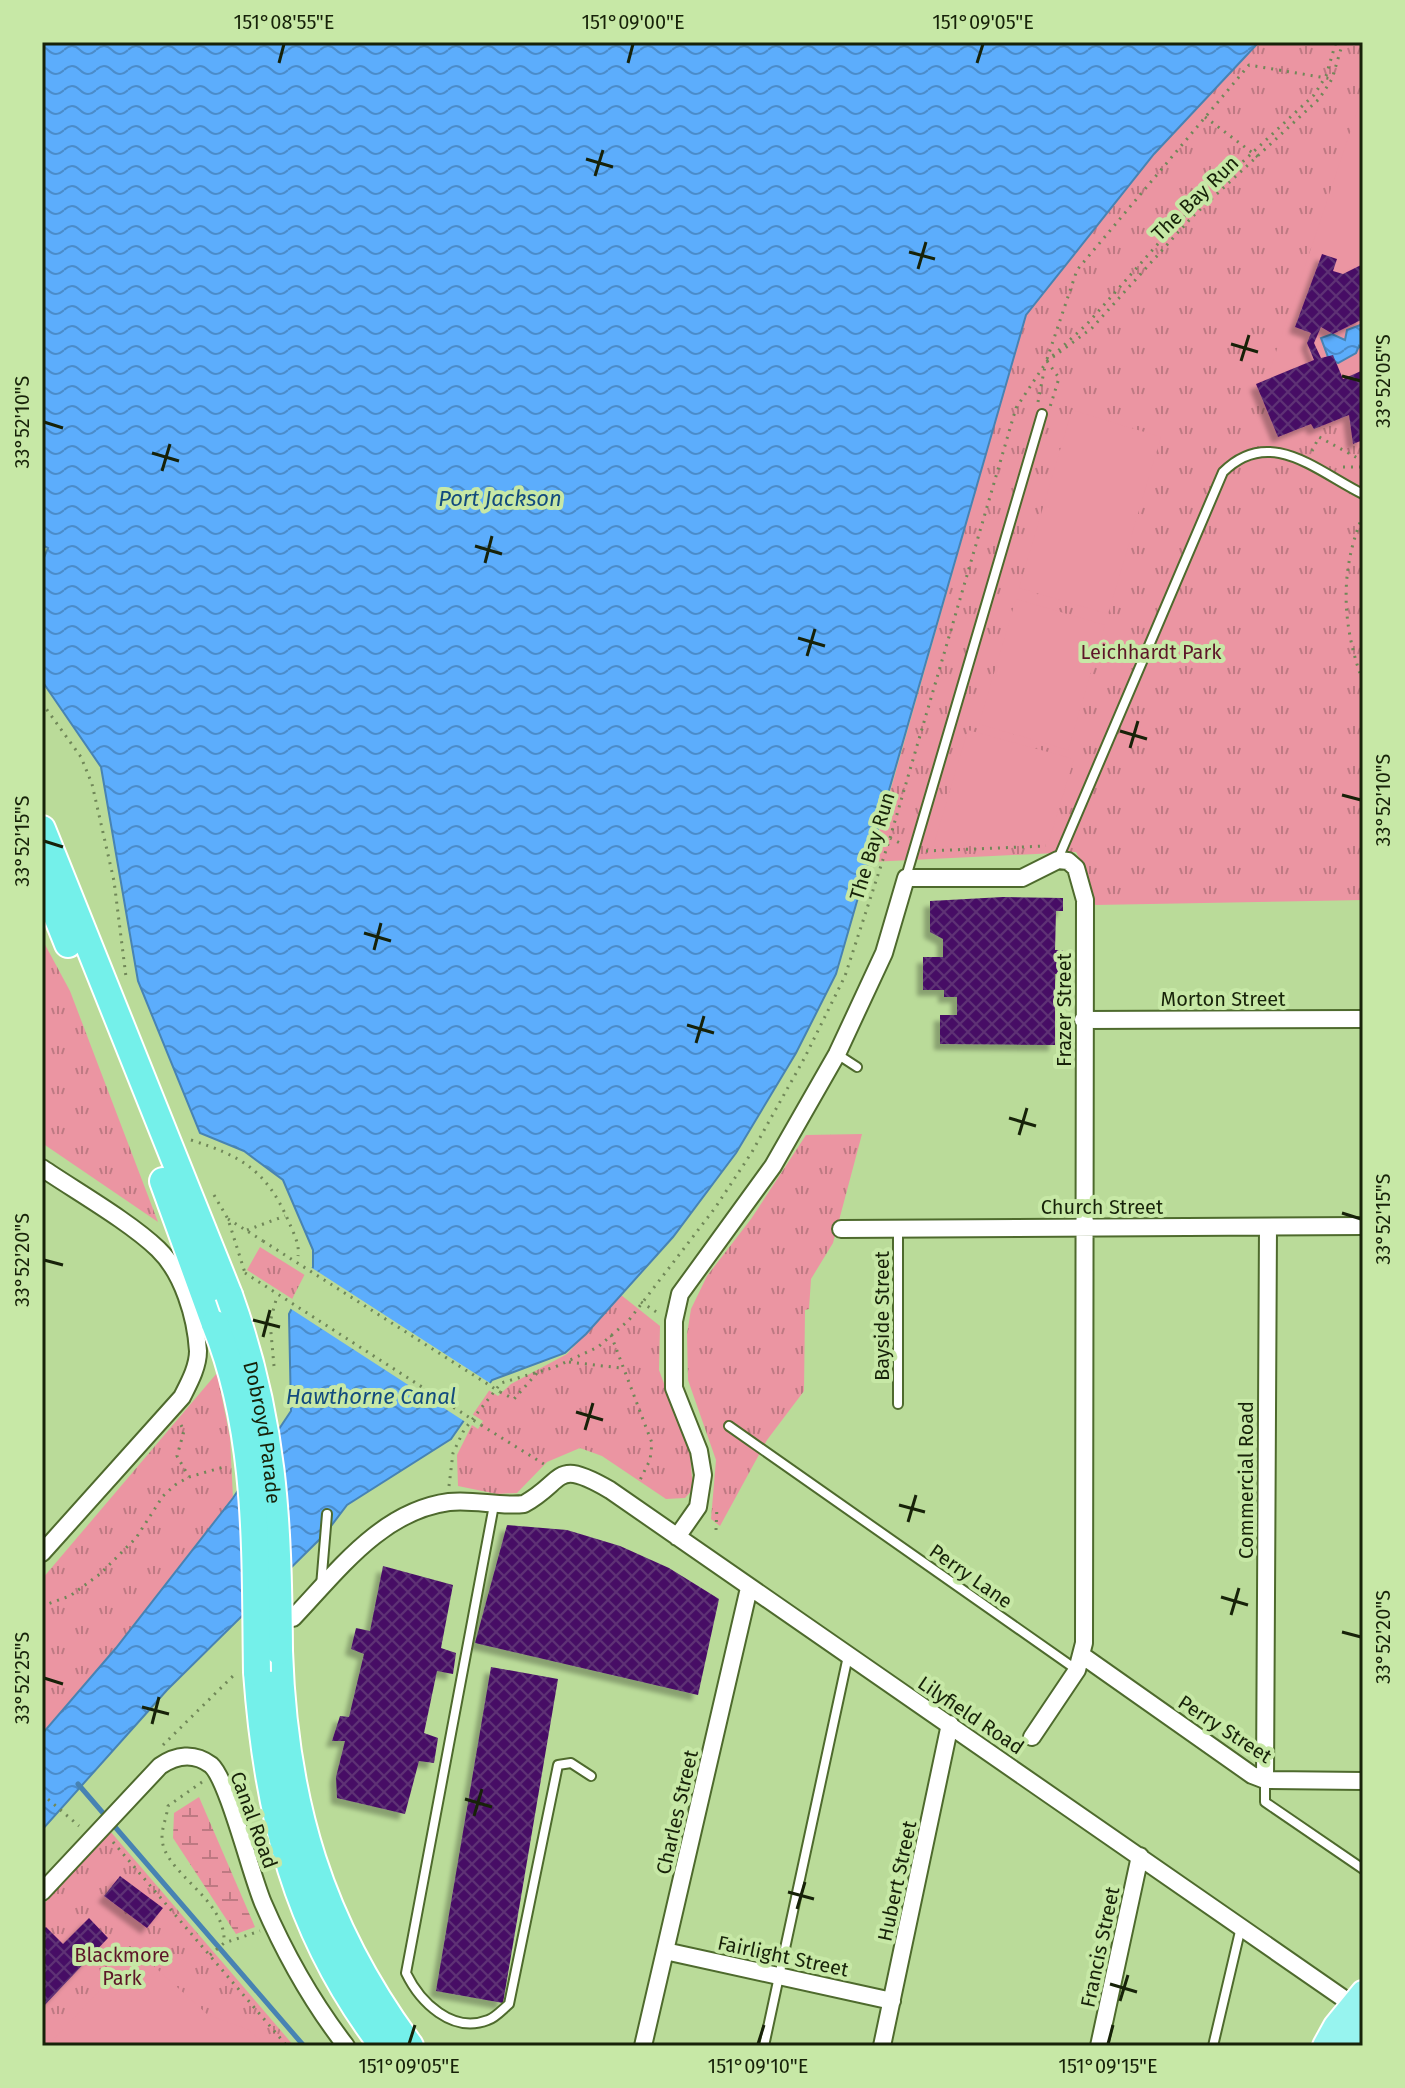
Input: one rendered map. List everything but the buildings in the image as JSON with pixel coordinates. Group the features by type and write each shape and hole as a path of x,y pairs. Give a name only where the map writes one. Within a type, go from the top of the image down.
{"highway":[{"name":"Dobroyd Parade","path":"42,829 253,1361 275,1487 279,1651 289,1771 302,1832 322,1892 347,1949 377,2002 410,2046"},
{"name":"Dobroyd Parade","path":"42,879 183,1231 236,1385 250,1472 247,1672 270,1790 289,1867 339,1981 383,2046"}],"main road":[{"path":"1325,2046 1360,2008"},
{"path":"1348,2046 1360,2008"}],"street":[{"path":"677,1537 698,1507 703,1475 699,1451 674,1388 674,1321 680,1294 773,1166 837,1054 884,953 906,878 1022,878 1058,860"},
{"name":"Frazer Street","path":"1058,860 1068,861 1076,868 1082,882 1080,1663"},
{"name":"Morton Street","path":"1083,1020 1363,1019"},
{"path":"42,1168 158,1249 178,1276 191,1313 198,1353 193,1375 182,1397 42,1553"},
{"name":"Church Street","path":"841,1229 1363,1226"},
{"name":"Commercial Road","path":"1265,1780 1268,1227"},
{"path":"293,1618 321,1586 376,1534 395,1522 426,1507 452,1502 524,1504 560,1475"},
{"name":"Lilyfield Road","path":"560,1475 579,1475 594,1481 1360,2008"},
{"name":"Charles Street","path":"643,2046 749,1588"},
{"path":"1032,1737 1080,1663"},
{"name":"Perry Street","path":"1080,1663 1252,1775 1265,1780 1363,1781"},
{"name":"Hubert Street","path":"882,2046 950,1724"},
{"name":"Canal Road","path":"42,1892 169,1760 189,1756 210,1765 224,1787 246,1860 282,1945 321,2014 346,2046"},
{"name":"Francis Street","path":"1099,2046 1140,1856"},
{"name":"Fairlight Street","path":"665,1951 892,2001"}],"lane":[{"path":"906,878 1042,414"},
{"path":"1058,860 1223,472 1252,453 1277,451 1299,457 1363,494"},
{"path":"837,1054 857,1067"},
{"name":"Bayside Street","path":"898,1228 898,1404"},
{"name":"Perry Lane","path":"729,1426 1080,1663"},
{"path":"494,1505 406,1973 415,1992 435,2013 466,2023 489,2020 509,2004 558,1765 571,1763 591,1776"},
{"path":"321,1586 327,1514"},
{"path":"764,2046 848,1656"},
{"path":"1265,1780 1265,1802 1363,1869"},
{"path":"1213,2046 1241,1926"}],"path":[{"name":"The Bay Run","path":"452,1502 448,1478 453,1453 464,1430 501,1383 565,1362 598,1347 641,1302 715,1208 752,1152 845,976 890,838 1016,408 1047,361 1087,324 1187,212 1306,104 1326,76 1336,42"},
{"name":"The Bay Run","path":"1047,361 1092,328 1192,217 1310,109 1332,79 1343,42"},
{"path":"1047,361 1059,378 1052,405 1042,414 1037,400 1047,361 1077,270 1249,65 1332,79"},
{"path":"1205,117 1258,157"},
{"path":"1310,454 1319,437 1363,461"},
{"path":"1363,515 1351,546 1344,599 1348,635 1363,682"},
{"path":"42,703 81,757 92,784 114,881 122,961 130,989"},
{"path":"191,1140 223,1150 253,1166 267,1181 286,1216 299,1248 298,1256"},
{"path":"247,1230 286,1216"},
{"path":"538,1372 514,1399 228,1219 245,1273 560,1475"},
{"path":"611,1335 652,1443 650,1460 639,1482"},
{"path":"565,1362 622,1368"},
{"path":"42,1606 70,1596 100,1574 136,1538 163,1496 189,1477 177,1456 184,1431 168,1413"},
{"path":"159,1748 247,1672"},
{"path":"205,1780 168,1806 162,1840 176,1867 216,1910 225,1932 224,1943 210,1955"},
{"path":"42,1794 66,1814"},
{"path":"92,1837 111,1839 287,2046"}],"green space":[{"name":"Leichhardt Park","path":"1259,42 1363,42 1363,900 1096,905 1091,903 1086,871 1076,852 870,862 1026,315 1154,154"},
{"path":"1363,94 1363,440 1353,444 1349,415 1314,429 1310,424 1278,437 1256,384 1267,379"},
{"path":"1072,410 1161,437 1108,614 1019,588"},
{"path":"1016,599 1105,625 1068,750 979,724"},
{"path":"968,730 1074,759 1049,841 933,847"},
{"path":"42,939 70,991 158,1222 42,1143"},
{"path":"862,1134 833,1243 811,1279 809,1309 805,1310 804,1391 767,1440 720,1526 711,1519 716,1460 688,1380 687,1334 691,1309 707,1276 751,1219 806,1135"},
{"path":"260,1247 498,1396 511,1384 567,1354 621,1295 660,1326 659,1370 690,1454 693,1489 685,1498 666,1499 602,1456 580,1448 547,1462 517,1493 497,1494 458,1486 457,1455 472,1425 478,1429 483,1421 247,1270"},
{"path":"217,1373 230,1438 233,1498 116,1648 42,1734 42,1579"},
{"path":"199,1797 255,1927 236,1934 173,1838 174,1813"},
{"name":"Blackmore Park","path":"110,1831 294,2046 42,2046 42,1906"},
{"path":"137,1951 208,2015 247,2029 268,2046 47,2046"}],"water":[{"name":"Port Jackson","path":"42,42 1259,42 1154,154 1026,315 836,974 796,1053 736,1153 673,1237 586,1334 565,1353 492,1380 451,1439 347,1505 325,1534 167,1690 42,1830 42,1734 116,1648 233,1498 291,1411 289,1314 313,1267 313,1250 283,1180 244,1151 200,1133 138,981 101,767 42,681 42,562 48,548 42,545"},
{"path":"1363,324 1363,351 1359,346 1356,353 1338,363 1328,357 1321,338 1332,334 1345,340 1347,330"}],"pier":[{"path":"309,1266 493,1385 467,1423 288,1307"}],"waterway":[{"path":"78,1784 304,2046"}],"water label":[{"name":"Hawthorne Canal","path":"371,1396"}]}
